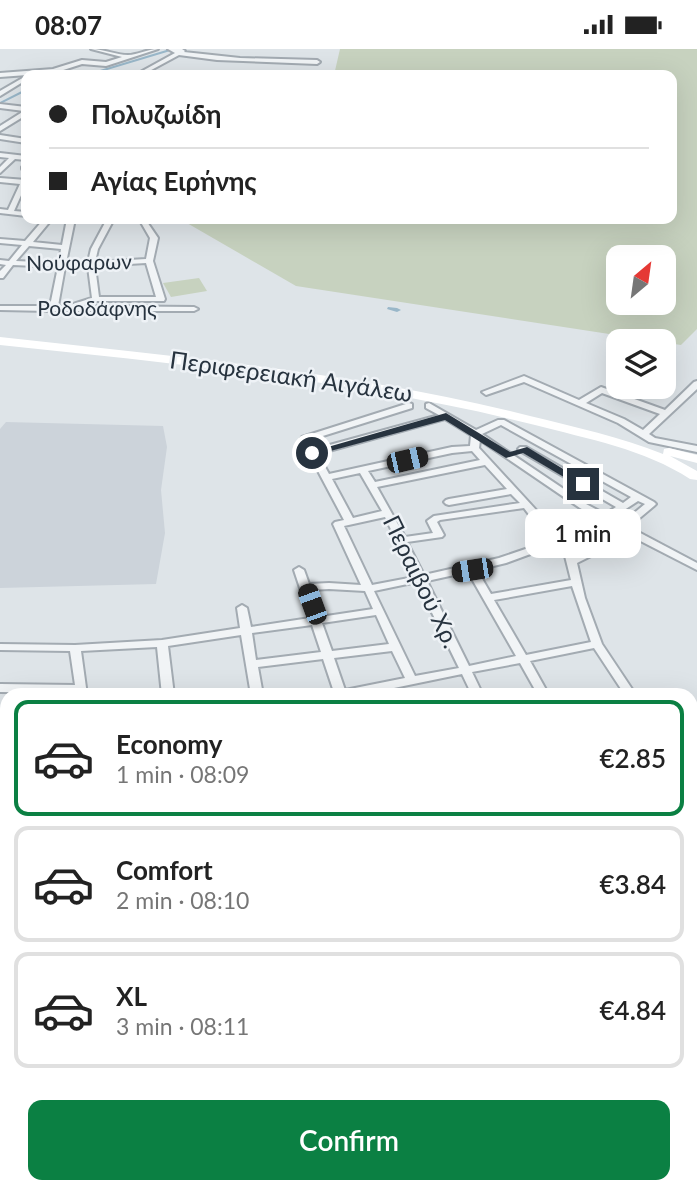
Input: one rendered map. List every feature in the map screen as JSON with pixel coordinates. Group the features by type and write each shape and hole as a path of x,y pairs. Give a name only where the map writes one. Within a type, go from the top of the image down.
{"main road":[{"name":"Περιφερειακή Αιγάλεω","path":"0,335 232,359 391,383 555,418 697,469"},
{"name":"Περιφερειακή Αιγάλεω","path":"0,341 228,366 398,391 597,438 697,469"}],"street":[{"path":"94,49 131,57"},
{"path":"57,70 82,62 106,64 155,49"},
{"path":"146,70 174,51 189,49"},
{"path":"174,51 206,58 317,62"},
{"path":"0,75 21,74"},
{"path":"0,93 3,88 21,80"},
{"path":"0,106 21,110"},
{"path":"0,128 21,115"},
{"path":"0,118 21,121"},
{"path":"0,137 21,140"},
{"path":"0,155 21,158"},
{"path":"0,171 13,157"},
{"path":"0,180 21,182"},
{"path":"10,212 21,190"},
{"path":"0,211 21,213"},
{"path":"0,276 4,263 43,224"},
{"path":"70,224 57,310 96,299 161,299 149,261 154,238 145,224"},
{"path":"96,299 89,264 94,244 107,224"},
{"path":"0,241 65,247"},
{"name":"Νούφαρων","path":"4,263 64,266 149,261"},
{"name":"Ροδοδάφνης","path":"0,308 194,309"},
{"path":"486,392 524,379 621,421 662,443 697,449"},
{"path":"643,435 697,384"},
{"path":"580,403 601,390 664,413"},
{"path":"350,521 305,439 409,406"},
{"path":"429,406 606,519 697,567"},
{"path":"312,453 446,416"},
{"path":"476,434 501,422 651,504 594,551 571,562"},
{"path":"476,434 474,448 557,543 569,551 575,582 597,644 626,688"},
{"path":"510,456 538,442"},
{"path":"325,478 452,450 474,448"},
{"path":"523,449 623,507"},
{"path":"373,485 486,463"},
{"name":"Περαιβού Χρ.","path":"363,470 388,513 474,688"},
{"path":"449,502 513,491"},
{"path":"306,587 332,585 366,588 472,570 557,543 606,519 638,497"},
{"path":"401,540 439,535 432,521 437,518 526,505"},
{"path":"388,513 338,524 377,612 412,681"},
{"path":"299,570 338,688"},
{"path":"472,570 540,688"},
{"path":"487,598 575,582"},
{"path":"243,608 256,688"},
{"path":"0,647 75,648 162,643 377,612"},
{"path":"162,643 167,688"},
{"path":"390,688 463,670 597,644"},
{"path":"252,664 394,647"},
{"path":"75,648 81,688"}],"shaded area":[{"path":"6,422 163,426 167,447 161,490 165,533 156,584 0,588 0,429"}],"green space":[{"path":"340,49 697,49 697,329 681,345 676,344 676,329 606,329 606,334 296,286 189,224 677,224 677,70 335,70"},
{"path":"199,278 207,291 171,297 163,283"}],"waterway":[{"path":"104,70 170,50"},
{"path":"0,103 21,92"},
{"path":"391,309 397,310"}],"route":[{"path":"312,453 446,416 510,456 523,449 583,484"}]}
